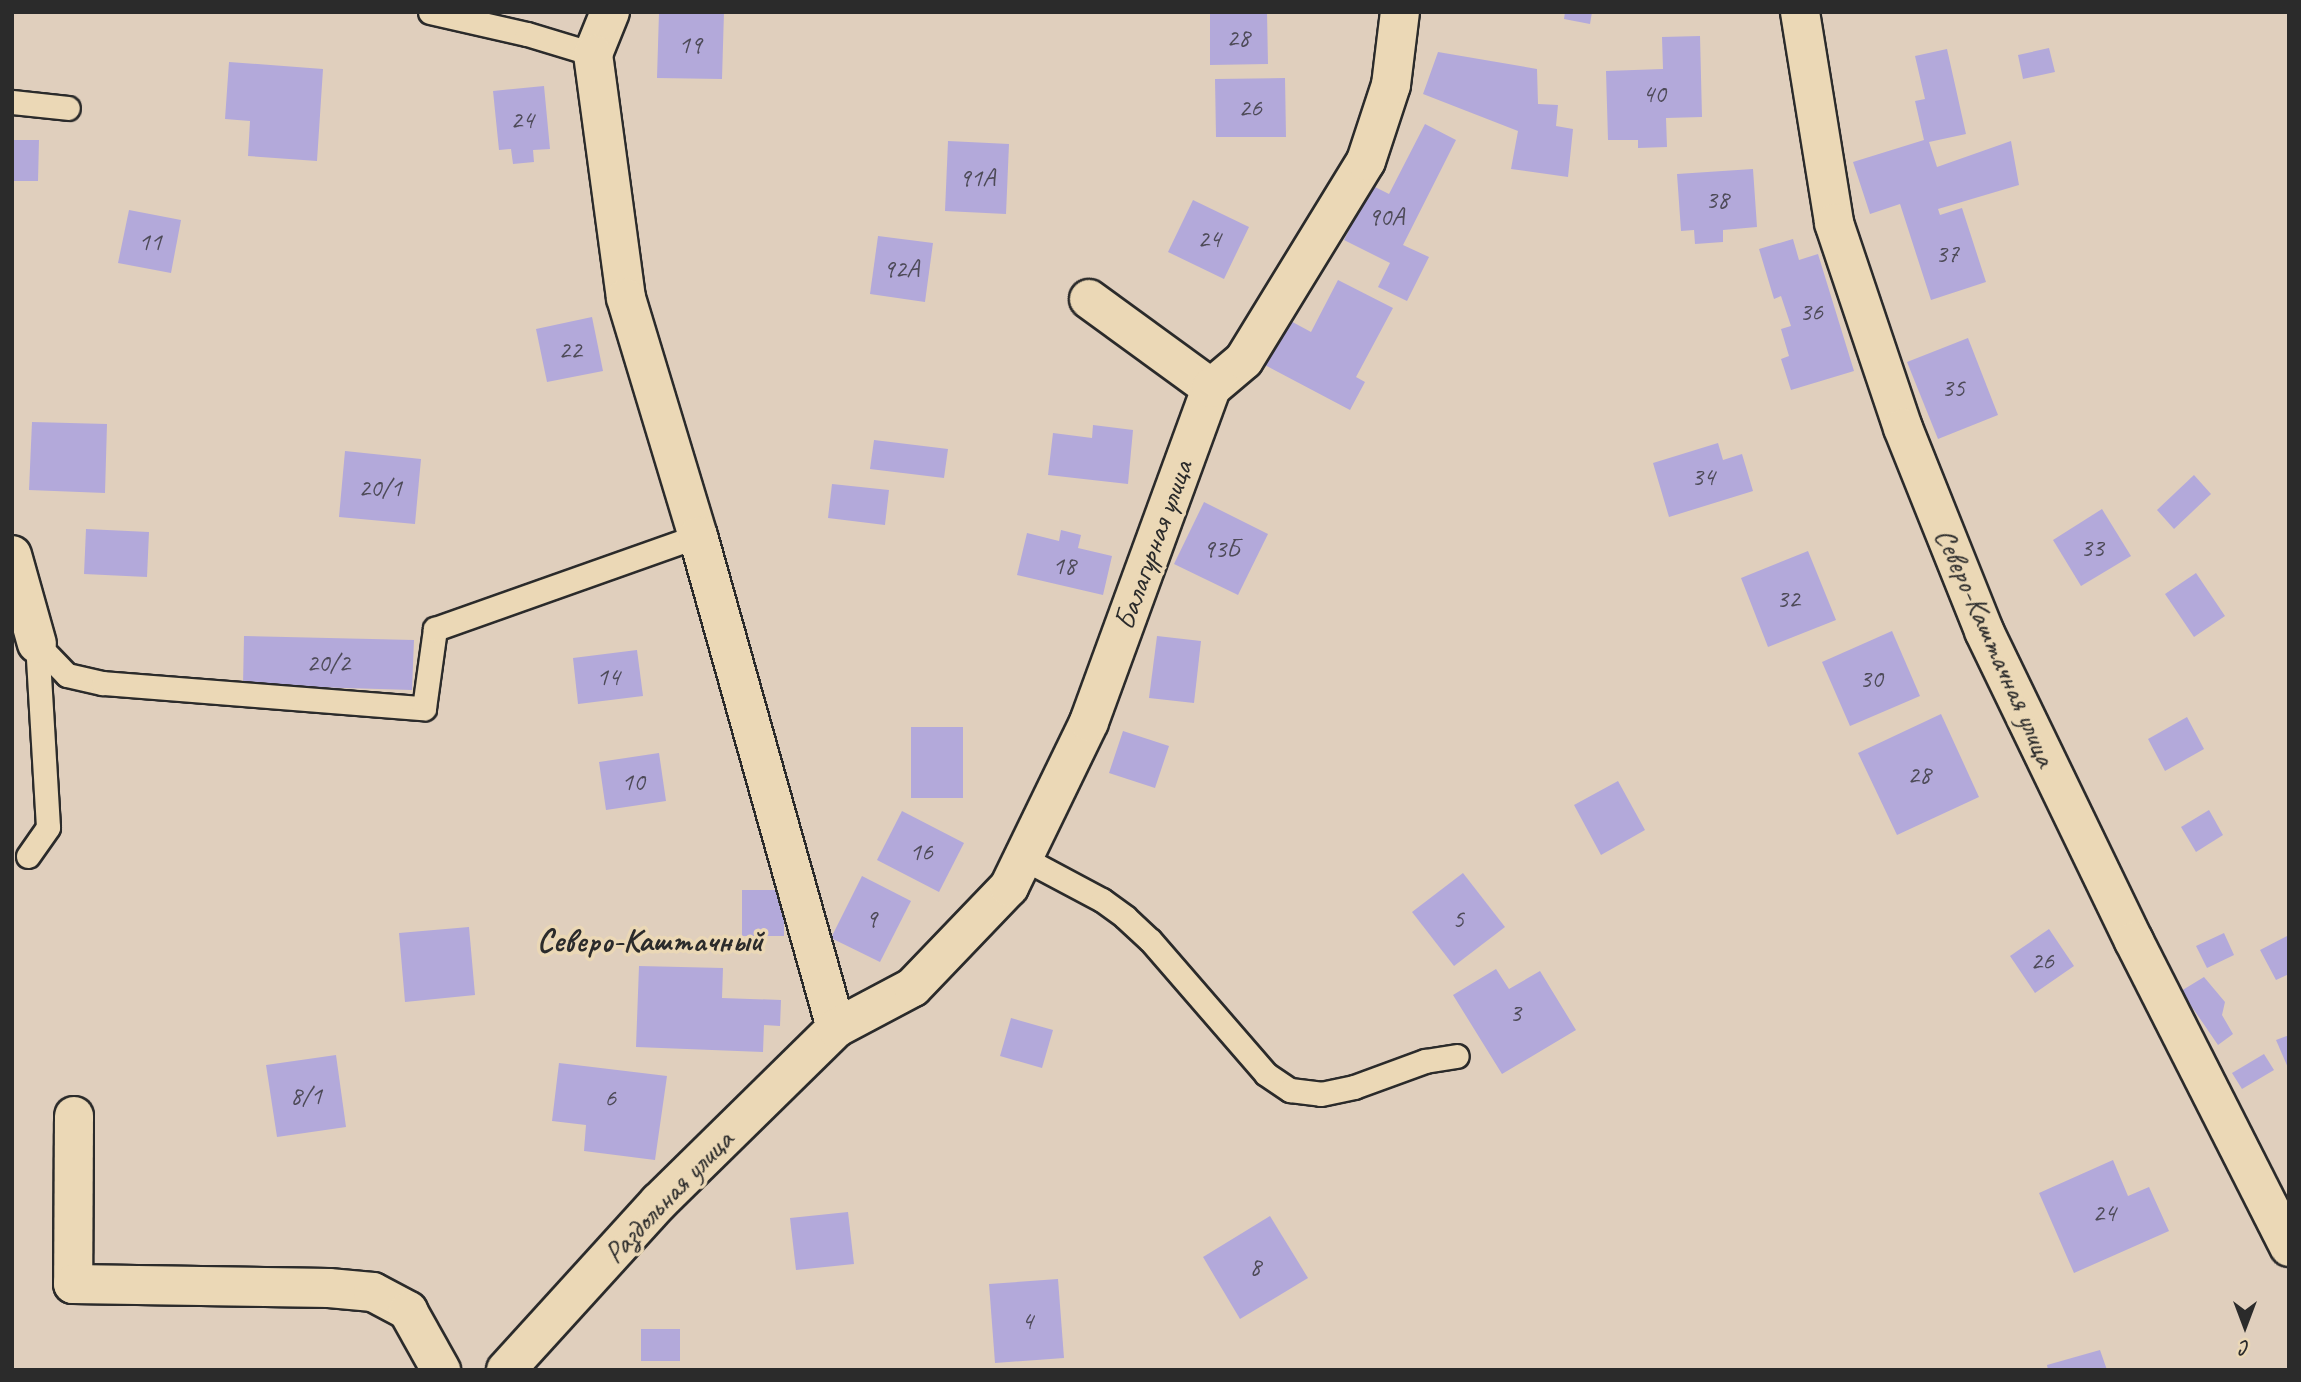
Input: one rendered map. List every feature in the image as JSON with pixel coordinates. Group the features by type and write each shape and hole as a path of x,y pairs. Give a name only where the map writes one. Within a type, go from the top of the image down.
{"street":[{"path":"610,12 593,54 626,298 698,536 836,1028"},
{"name":"Балагурная улица","path":"836,1028 914,987 1009,887 1089,722 1211,388 1244,360 1366,161 1391,85 1400,12"},
{"name":"Северо-Каштачная улица","path":"1801,12 1834,223 1903,428 1984,631 2140,954 2289,1247"},
{"path":"1089,299 1211,388"},
{"path":"12,555 37,644"},
{"name":"Раздольная улица","path":"506,1370 659,1202 836,1028"},
{"path":"74,1116 73,1284 329,1288 373,1292 408,1311 441,1370"}],"lane":[{"path":"430,12 527,34 593,54"},
{"path":"12,102 68,108"},
{"path":"37,644 67,675 103,683 424,708 435,629 698,536"},
{"path":"28,856 48,827 37,644"},
{"path":"1023,858 1102,900 1125,917 1150,940 1266,1074 1290,1090 1321,1094 1354,1087 1425,1061 1457,1056"}],"building":[{"path":"659,12 724,12 722,79 657,78"},
{"path":"1210,12 1267,12 1268,64 1210,65"},
{"path":"1565,12 1592,12 1590,24 1564,19"},
{"path":"1700,36 1702,117 1666,118 1667,147 1638,148 1638,140 1608,140 1606,71 1663,69 1662,37"},
{"path":"2049,48 2055,72 2023,79 2018,55"},
{"path":"1947,49 1966,134 1929,142 1937,167 2011,141 2019,185 1938,209 1940,215 1962,208 1986,282 1931,300 1900,204 1870,214 1853,162 1924,140 1915,101 1925,99 1915,56"},
{"path":"1438,52 1537,69 1538,104 1558,105 1556,126 1573,129 1568,177 1511,169 1518,131 1423,94"},
{"path":"229,62 323,69 317,161 248,156 250,121 225,119"},
{"path":"1285,78 1286,137 1216,137 1215,79"},
{"path":"544,86 550,149 533,150 534,162 513,164 511,149 499,150 493,91"},
{"path":"1425,124 1456,140 1403,245 1429,257 1407,301 1378,287 1390,263 1344,240 1371,185 1389,194"},
{"path":"12,140 39,140 38,181 12,181"},
{"path":"948,141 1009,144 1006,214 945,211"},
{"path":"1753,169 1757,227 1723,230 1723,242 1695,244 1694,230 1681,231 1677,174"},
{"path":"1193,200 1249,227 1224,279 1168,252"},
{"path":"129,210 181,220 171,273 118,263"},
{"path":"878,236 933,243 925,302 870,294"},
{"path":"1793,239 1799,260 1818,254 1854,371 1791,390 1781,359 1789,356 1781,329 1791,326 1781,296 1774,299 1759,249"},
{"path":"1338,280 1393,308 1356,377 1365,382 1350,410 1263,364 1287,319 1311,332"},
{"path":"592,317 603,371 547,382 536,329"},
{"path":"1968,338 1998,415 1938,439 1907,362"},
{"path":"32,422 107,424 105,493 29,490"},
{"path":"1093,425 1133,430 1128,484 1048,475 1053,433 1092,438"},
{"path":"874,440 948,449 944,478 870,469"},
{"path":"1718,443 1723,460 1742,454 1753,491 1669,517 1653,463"},
{"path":"345,451 421,459 415,524 339,517"},
{"path":"2194,475 2211,494 2174,529 2157,510"},
{"path":"832,484 889,490 885,525 828,518"},
{"path":"1204,502 1268,534 1238,595 1174,564"},
{"path":"2102,509 2131,556 2081,586 2053,540"},
{"path":"86,529 149,532 147,577 84,574"},
{"path":"1061,530 1081,535 1078,548 1112,556 1103,595 1017,575 1027,533 1059,541"},
{"path":"1808,551 1836,620 1768,647 1741,578"},
{"path":"2196,573 2225,616 2194,637 2165,594"},
{"path":"1892,631 1920,696 1850,726 1822,662"},
{"path":"244,636 414,640 412,690 243,685"},
{"path":"1157,636 1201,641 1194,703 1149,698"},
{"path":"637,650 643,696 578,704 573,658"},
{"path":"1941,714 1979,797 1897,835 1858,753"},
{"path":"2187,717 2204,749 2165,771 2148,739"},
{"path":"911,727 963,727 963,798 911,798"},
{"path":"1123,731 1169,746 1155,788 1109,773"},
{"path":"659,753 666,801 606,810 599,762"},
{"path":"1618,781 1645,830 1601,855 1574,805"},
{"path":"2209,810 2223,835 2196,852 2181,827"},
{"path":"902,811 964,843 939,892 877,860"},
{"path":"1463,873 1505,927 1454,966 1412,912"},
{"path":"862,876 911,901 880,962 831,938"},
{"path":"742,890 784,890 784,936 742,936"},
{"path":"469,927 475,995 405,1002 399,933"},
{"path":"2049,929 2074,966 2035,993 2010,956"},
{"path":"2224,933 2234,955 2207,968 2196,946"},
{"path":"2289,935 2289,974 2276,980 2260,950"},
{"path":"639,966 723,968 722,998 781,1000 780,1026 764,1025 763,1052 636,1047"},
{"path":"1496,969 1509,989 1540,971 1576,1030 1502,1074 1453,995"},
{"path":"2204,977 2225,1002 2222,1015 2233,1034 2218,1045 2181,991"},
{"path":"1011,1018 1053,1030 1042,1068 1000,1056"},
{"path":"2289,1035 2289,1070 2276,1040"},
{"path":"2264,1054 2274,1070 2242,1089 2232,1073"},
{"path":"336,1055 346,1127 277,1137 266,1065"},
{"path":"559,1063 667,1076 655,1160 584,1151 586,1125 552,1121"},
{"path":"2113,1160 2128,1196 2149,1187 2169,1231 2074,1273 2039,1193"},
{"path":"848,1212 854,1264 796,1270 790,1218"},
{"path":"1270,1216 1308,1278 1240,1319 1203,1257"},
{"path":"1058,1279 1064,1358 995,1363 989,1284"},
{"path":"641,1329 680,1329 680,1361 641,1361"},
{"path":"2100,1350 2107,1370 2048,1370 2047,1365"}],"district":[{"name":"Северо-Каштачный","path":"650,941"}]}
